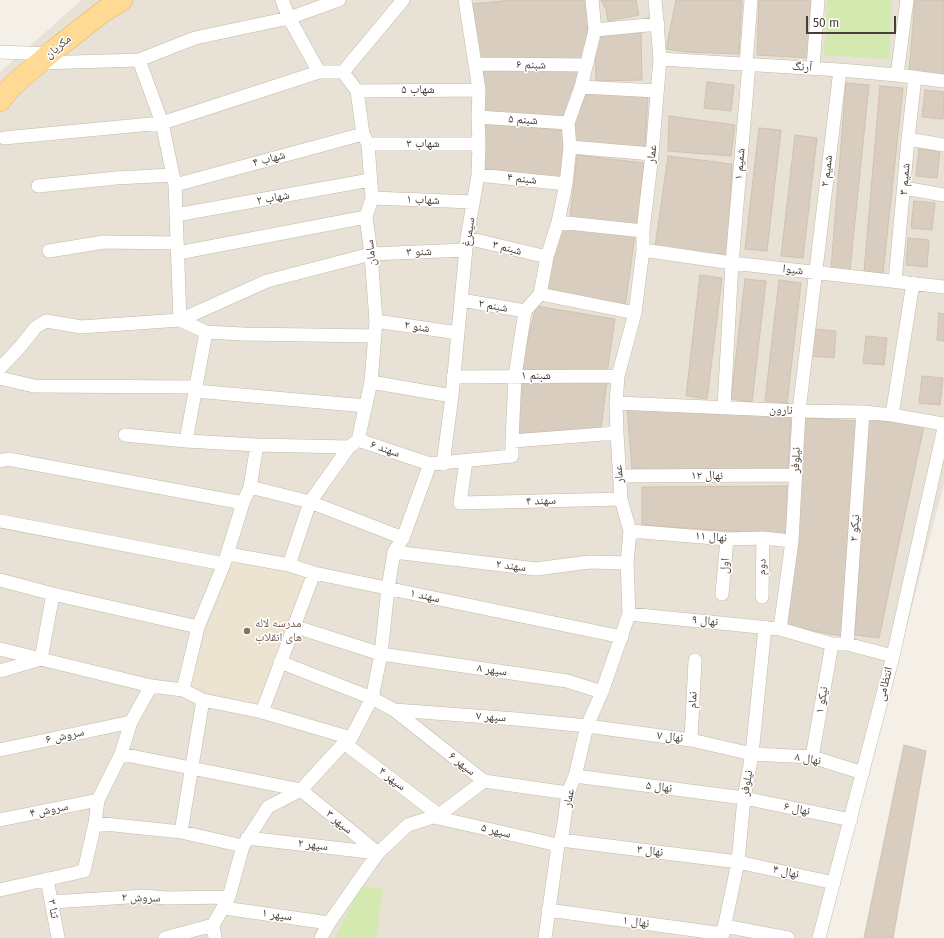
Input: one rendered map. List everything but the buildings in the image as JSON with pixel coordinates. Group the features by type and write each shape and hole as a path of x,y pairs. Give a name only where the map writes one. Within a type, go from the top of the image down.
{"main road":[{"name":"مکریان","path":"0,101 12,86 45,58 104,11 122,0"}],"street":[{"path":"282,0 289,18 319,72"},
{"path":"0,52 45,58 139,60 195,38 289,18 339,0"},
{"path":"4,138 162,123 319,72 343,72 403,0"},
{"name":"سیمرغ","path":"394,552 403,538 437,464 452,396 466,244 478,175 479,90 465,0"},
{"path":"592,0 595,30 581,87 568,124 570,147 566,184 558,222 547,257 540,294 525,311 515,376 512,441 617,433"},
{"name":"عمار","path":"545,938 548,910 568,793 575,776 587,726 602,692 629,614 627,563 630,531 621,499 616,403 618,376 635,312 643,250 643,231 652,154 660,59 656,0"},
{"path":"595,30 658,24 663,0"},
{"name":"شمیم ۱","path":"724,407 732,263 751,0"},
{"path":"813,68 818,0"},
{"path":"898,75 907,0"},
{"name":"آرنگ","path":"660,59 840,70 944,81"},
{"path":"139,60 162,123 174,180 180,320"},
{"name":"شبنم ۶","path":"476,64 586,65"},
{"name":"شمیم ۲","path":"799,411 840,70"},
{"name":"سامان","path":"343,72 357,91 365,139 372,198 366,217 371,254 376,321 371,382 366,406 354,443"},
{"name":"شمیم ۳","path":"895,280 915,77"},
{"path":"581,87 657,91"},
{"name":"شهاب ۵","path":"357,91 479,90"},
{"name":"شبنم ۵","path":"478,117 568,124"},
{"name":"شهاب ۳","path":"365,139 479,144"},
{"name":"شهاب ۴","path":"38,186 116,178 174,180 365,139"},
{"path":"908,139 944,145"},
{"path":"570,147 652,154"},
{"name":"شبنم ۴","path":"478,175 566,184"},
{"name":"شهاب ۲","path":"176,215 370,180"},
{"path":"904,188 944,195"},
{"name":"شهاب ۱","path":"372,198 473,202"},
{"path":"49,250 104,242 177,248 366,217"},
{"path":"558,222 643,231"},
{"name":"شنو ۳","path":"180,320 266,281 371,254 466,244"},
{"name":"شبنم ۳","path":"466,244 547,257"},
{"name":"شیوا","path":"643,250 732,263 895,280 944,287"},
{"path":"892,415 913,283"},
{"path":"540,294 635,312"},
{"name":"شبنم ۲","path":"461,300 525,311"},
{"path":"0,368 36,327 46,321 81,327 180,320 206,332 375,336"},
{"name":"شنو ۲","path":"376,321 458,333"},
{"path":"186,441 206,332"},
{"name":"شبنم ۱","path":"453,377 618,376"},
{"path":"0,378 34,386 195,389 366,406"},
{"path":"371,382 452,396"},
{"name":"نارون","path":"616,403 799,411 863,412 892,415 944,424"},
{"name":"نیلوفر","path":"780,629 792,541 799,411"},
{"name":"نیکو ۲","path":"847,644 863,412"},
{"name":"انتظامی","path":"819,938 893,656 944,428"},
{"name":"سهند ۶","path":"125,435 186,441 257,445 354,443 437,464 512,456 512,441"},
{"path":"289,565 310,502 354,443"},
{"path":"183,690 198,627 226,559 243,503 250,487 257,445"},
{"path":"0,461 8,459 243,503"},
{"name":"سهند ۴","path":"466,461 460,503 621,499"},
{"name":"نهال ۱۲","path":"619,476 795,475"},
{"path":"250,487 310,502 403,538"},
{"name":"سهند ۱","path":"0,521 226,559 289,565 314,573 622,637"},
{"name":"نهال ۱۱","path":"630,531 727,539 763,538 792,541"},
{"name":"دوم","path":"762,596 763,538"},
{"name":"اول","path":"722,594 727,539"},
{"path":"215,938 213,925 226,902 245,842 268,807 301,790 347,740 372,698 381,654 388,588 394,552"},
{"name":"سهند ۲","path":"394,552 536,569 589,562 627,563"},
{"path":"262,712 314,573"},
{"path":"0,580 53,594 198,627"},
{"path":"41,660 53,594"},
{"name":"نهال ۹","path":"629,614 780,629 832,644 847,644 893,656"},
{"name":"سپهر ۸","path":"293,626 381,654 567,681 602,692"},
{"name":"نیلوفر","path":"723,933 738,862 744,798 752,754 765,627"},
{"name":"نیکو ۱","path":"812,757 832,644"},
{"path":"0,649 152,686 183,690 203,700 262,712 347,740"},
{"path":"0,670 41,660"},
{"name":"نمام","path":"691,740 695,660"},
{"name":"سپهر ۶","path":"280,662 372,698 394,710 484,780 568,793"},
{"path":"0,890 84,871 95,823 98,800 121,754 131,722 152,686"},
{"path":"181,832 203,700"},
{"name":"سپهر ۷","path":"394,710 587,726"},
{"name":"سروش ۶","path":"0,750 131,722"},
{"name":"نهال ۷","path":"587,726 691,740 752,754"},
{"name":"سپهر ۴","path":"347,740 437,816"},
{"path":"121,754 301,790"},
{"name":"نهال ۸","path":"752,754 812,757 863,773"},
{"name":"نهال ۵","path":"575,776 744,798"},
{"path":"321,938 329,923 378,853 408,825 437,816 484,780"},
{"name":"سپهر ۳","path":"301,790 378,853"},
{"name":"نهال ۶","path":"744,798 851,820"},
{"name":"سروش ۴","path":"0,820 98,800"},
{"name":"سپهر ۵","path":"437,816 560,843"},
{"name":"سپهر ۲","path":"95,823 181,832 245,842 378,853"},
{"name":"نهال ۳","path":"560,843 738,862"},
{"name":"نهال ۴","path":"738,862 834,883"},
{"name":"ثنا ۳","path":"47,879 58,938"},
{"name":"سروش ۲","path":"52,902 143,896 226,902"},
{"name":"سپهر ۱","path":"226,902 329,923"},
{"name":"نهال ۱","path":"548,910 723,933 788,938"},
{"path":"165,938 213,925"}],"shaded area":[{"path":"82,0 944,0 944,483 826,938 0,938 0,72"},
{"name":"مدرسه لاله های انقلاب","path":"233,560 305,576 261,707 189,685"}],"green space":[{"path":"827,0 892,0 889,59 824,55"},
{"path":"361,886 383,889 376,938 335,938"}],"place":[{"name":"مدرسه لاله های انقلاب","path":"247,631"}]}
